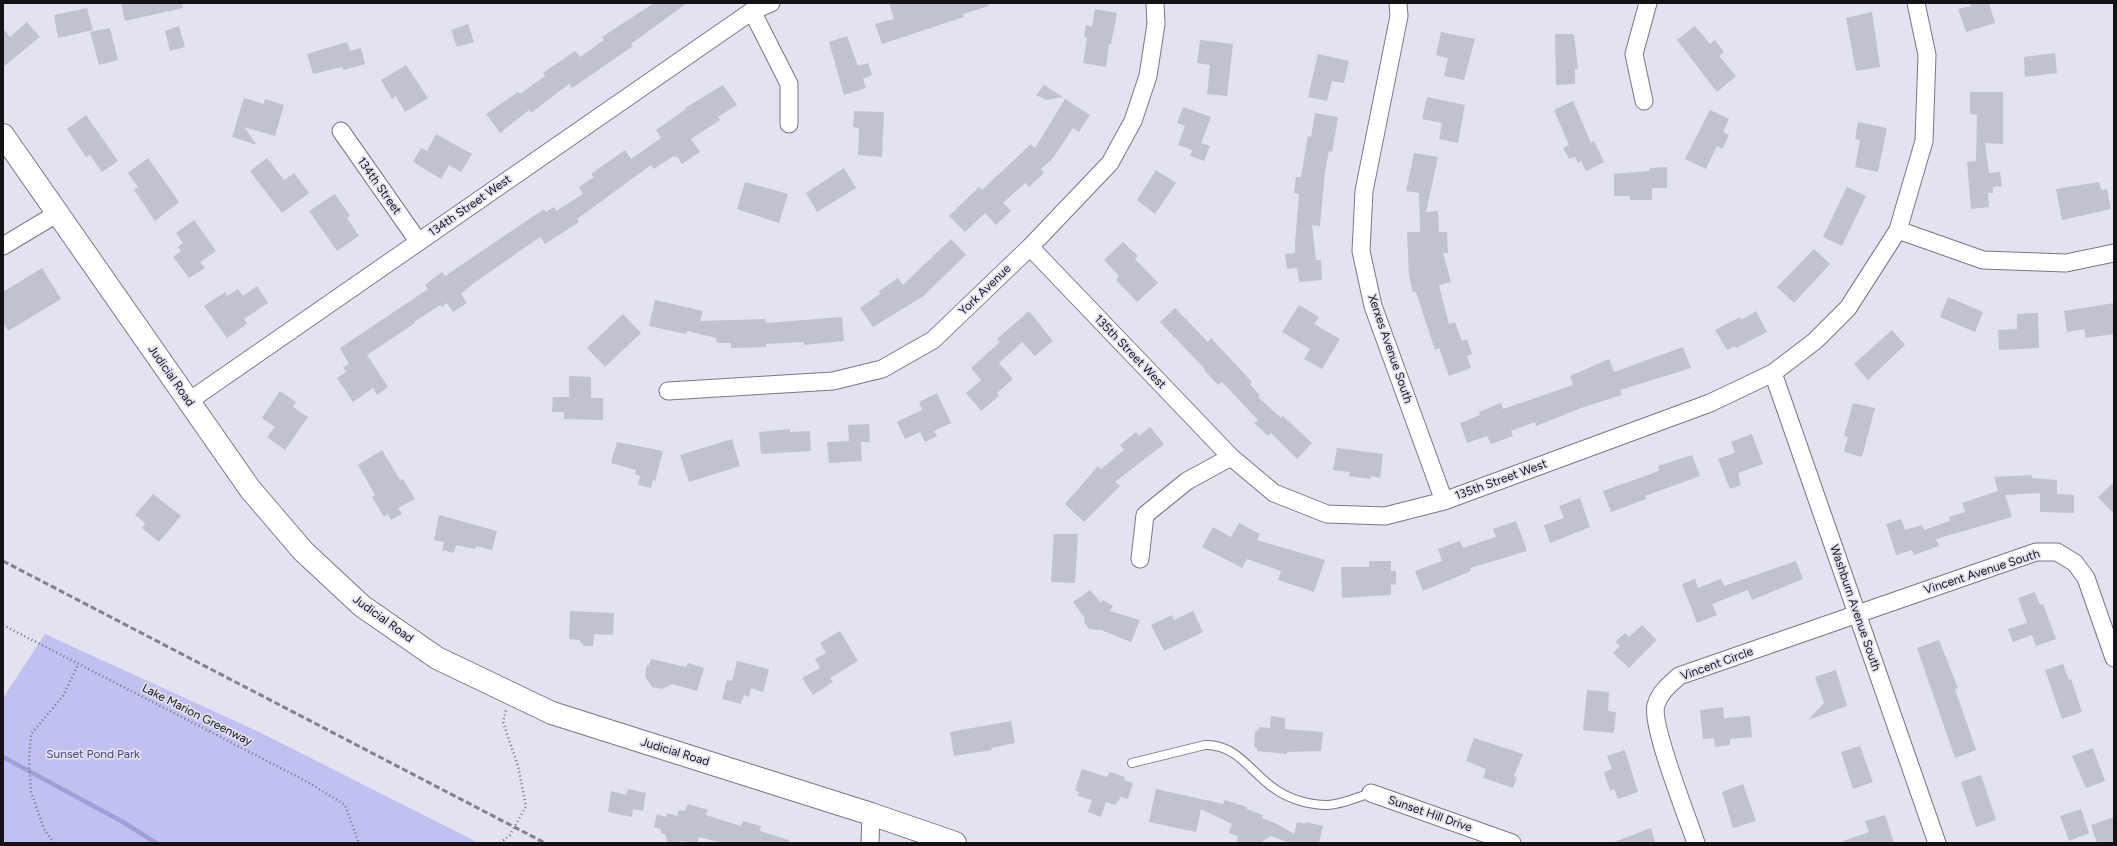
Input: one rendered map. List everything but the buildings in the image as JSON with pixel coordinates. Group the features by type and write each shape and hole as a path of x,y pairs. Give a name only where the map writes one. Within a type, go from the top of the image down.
{"street":[{"name":"134th Street West","path":"189,401 752,11 771,3"},
{"name":"York Avenue","path":"668,391 833,381 882,369 934,340 1030,247 1110,163 1133,121 1148,76 1156,24 1155,3"},
{"name":"Xerxes Avenue South","path":"1398,3 1399,16 1364,191 1361,251 1373,306 1444,501"},
{"path":"1644,101 1634,54 1648,3"},
{"name":"135th Street West","path":"1030,247 1231,457 1274,493 1327,514 1385,516 1444,501 1710,403 1773,372 1815,341 1848,308 1898,230 1924,141 1927,55 1916,3"},
{"path":"752,11 789,84 789,124"},
{"name":"134th Street","path":"341,131 418,241"},
{"name":"Judicial Road","path":"3,135 250,489 303,551 357,601 438,658 552,713 871,814 955,843"},
{"path":"3,246 58,213"},
{"path":"1898,230 1983,260 2066,263 2114,253"},
{"name":"Washburn Avenue South","path":"1773,372 1937,843"},
{"path":"1140,559 1146,515 1187,481 1231,457"},
{"name":"Vincent Avenue South","path":"1858,614 2036,552 2057,552 2075,563 2086,578 2114,658"},
{"name":"Vincent Circle","path":"1696,843 1657,730 1656,706 1664,689 1679,676 1858,614"},
{"name":"Sunset Hill Drive","path":"1371,793 1512,843"},
{"path":"870,843 871,814"}],"lane":[{"path":"1132,763 1204,745 1215,745 1242,759 1275,789 1302,802 1328,805 1371,793"}],"path":[{"name":"Lake Marion Greenway","path":"3,625 78,665 304,780 345,805 359,843"},
{"path":"54,843 44,829 31,792 29,760 31,734 64,696 78,665"},
{"path":"500,843 510,835 526,806 518,766 503,722 510,693"}],"green space":[{"name":"Sunset Pond Park","path":"45,634 259,732 479,843 3,843 3,698"}],"waterway":[{"path":"3,757 123,822 156,843"}],"railway":[{"path":"3,561 545,843"}]}
